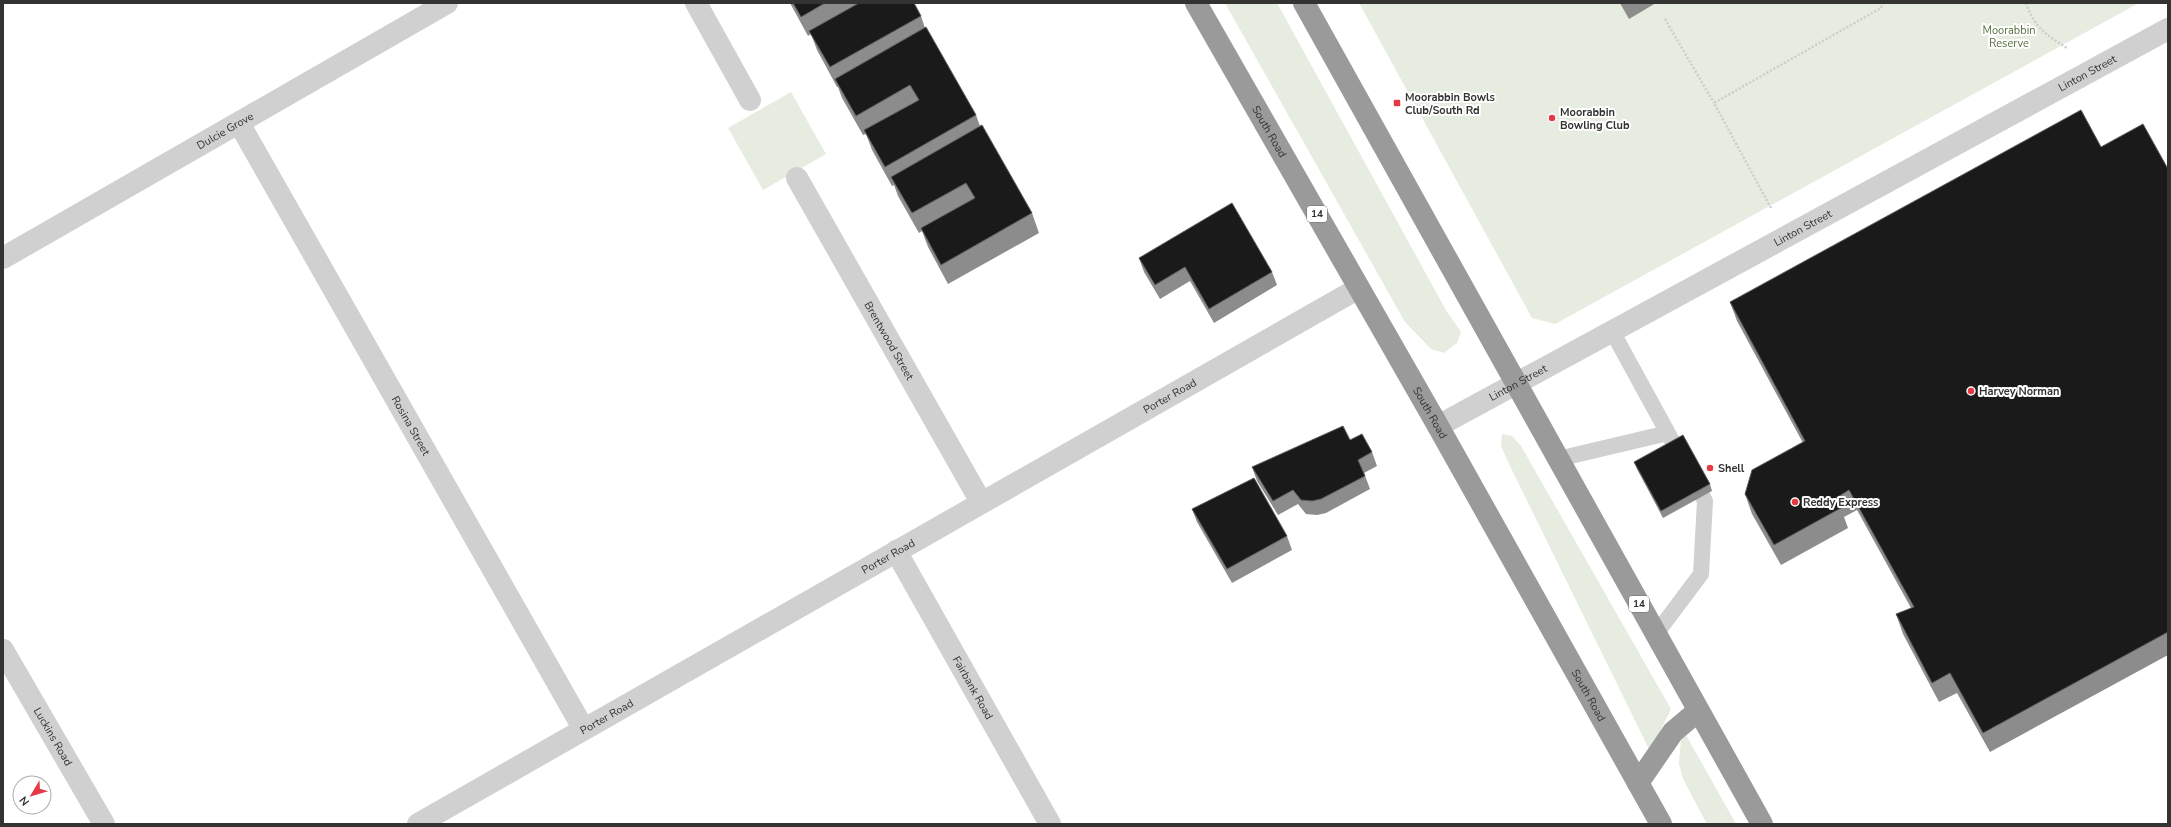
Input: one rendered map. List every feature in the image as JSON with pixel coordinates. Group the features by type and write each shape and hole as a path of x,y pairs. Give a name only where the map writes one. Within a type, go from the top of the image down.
{"highway":[{"name":"South Road","path":"1196,3 1438,426 1661,824"},
{"name":"14","path":"1304,3 1762,824"},
{"path":"1638,783 1673,732 1698,711"}],"street":[{"name":"Dulcie Grove","path":"3,258 447,3"},
{"path":"696,3 750,100"},
{"name":"Linton Street","path":"1438,426 2168,29"},
{"name":"Rosina Street","path":"239,123 583,728"},
{"name":"Brentwood Street","path":"797,178 981,502"},
{"name":"Porter Road","path":"429,821 583,728 1359,288"},
{"name":"Fairbank Road","path":"896,551 1050,824"},
{"name":"Luckins Road","path":"3,650 104,824"}],"lane":[{"path":"1612,331 1705,502 1702,574 1656,634"},
{"path":"1558,459 1668,433"}],"path":[{"path":"1714,103 1881,8 1882,3"},
{"path":"2026,3 2032,20 2044,34 2067,48"},
{"path":"1665,19 1714,103 1771,208"}],"green space":[{"path":"1225,3 1277,3 1447,312 1461,332 1457,343 1444,353 1431,349 1405,322"},
{"name":"Moorabbin Bowling Club","path":"1359,3 2139,3 1555,324 1532,318"},
{"path":"791,92 826,154 763,190 728,128"},
{"path":"1502,434 1512,436 1521,446 1671,709 1657,738 1649,749 1508,462 1501,446"},
{"path":"1686,735 1736,824 1707,824 1683,779 1679,764 1681,739"}],"building":[{"path":"793,3 825,3 801,17"},
{"path":"859,3 914,3 921,16 830,67 809,31"},
{"path":"926,27 976,115 885,167 864,130 919,100 910,85 856,116 835,79"},
{"name":"Harvey Norman","path":"2081,110 2101,147 2143,124 2168,169 2168,632 1983,733 1950,673 1932,683 1896,614 1914,607 1849,490 1836,498 1841,508 1774,545 1745,494 1752,470 1805,441 1730,302"},
{"path":"982,125 1032,213 941,265 921,228 975,198 966,183 912,213 891,177"},
{"path":"1232,203 1272,272 1209,309 1185,267 1155,285 1139,258"},
{"path":"1343,426 1350,440 1362,434 1372,452 1358,460 1365,476 1321,499 1312,501 1301,500 1293,490 1273,501 1252,467"},
{"path":"1683,435 1710,484 1661,511 1634,462"},
{"path":"1254,478 1287,536 1227,569 1192,509"}],"place":[{"name":"Moorabbin Bowls Club/South Rd","path":"1397,103"},
{"name":"Moorabbin Bowling Club","path":"1552,118"},
{"name":"Harvey Norman","path":"1971,391"},
{"name":"Shell","path":"1710,468"},
{"name":"Reddy Express","path":"1795,502"}],"park label":[{"name":"Moorabbin Reserve","path":"2009,36"}]}
